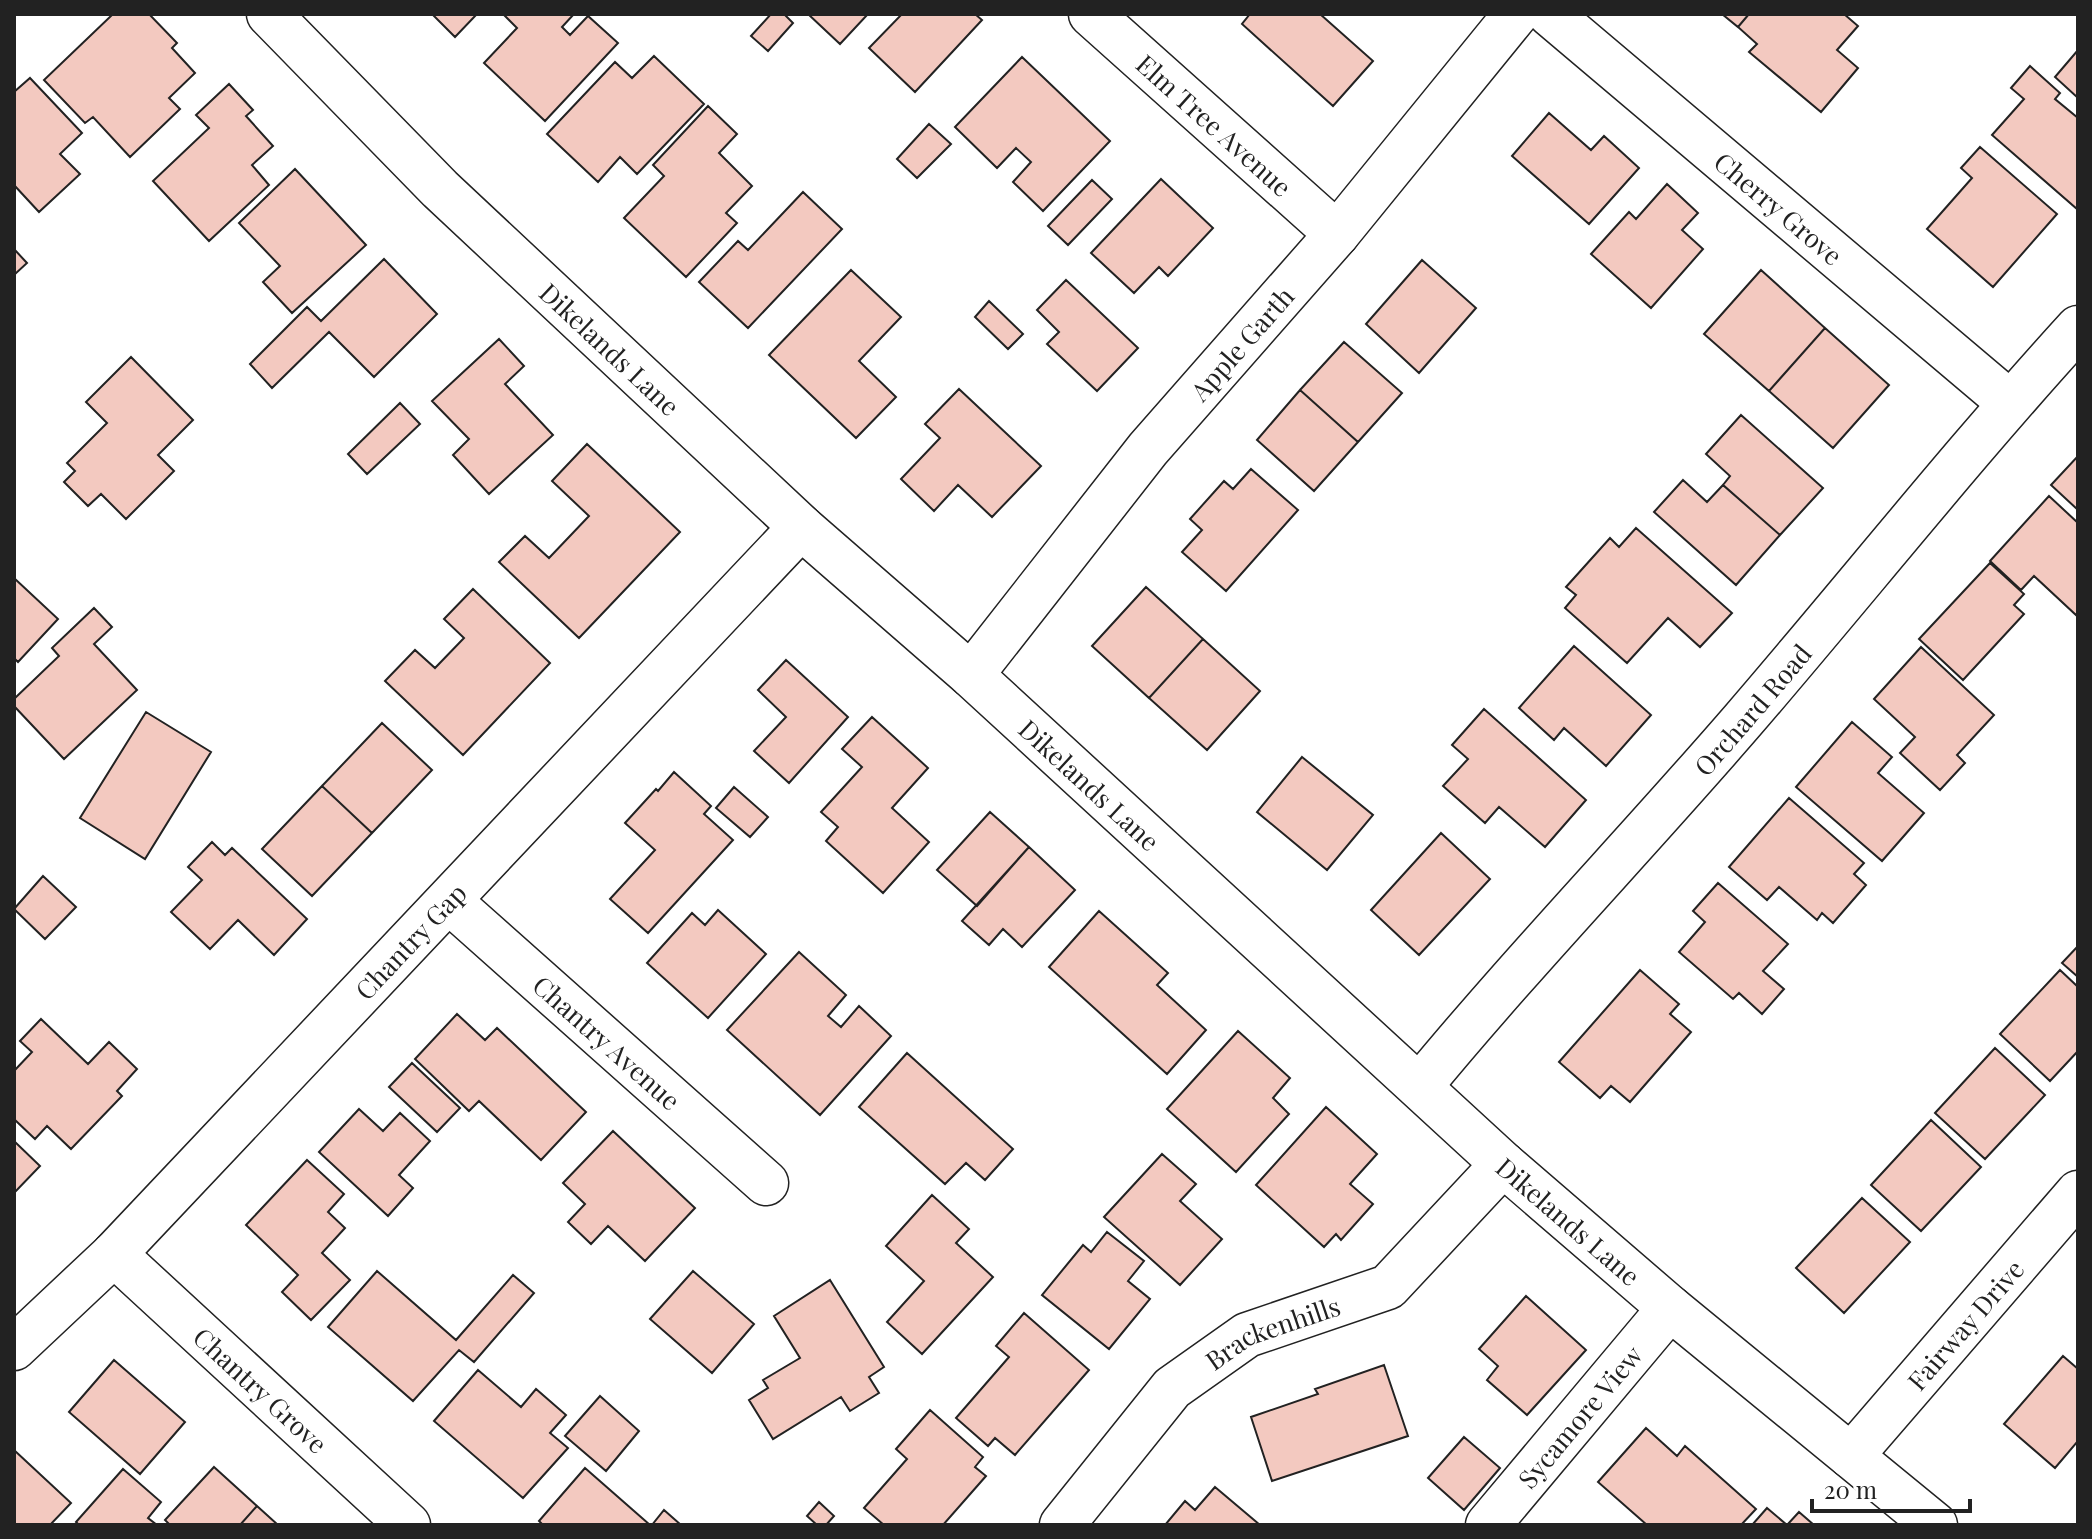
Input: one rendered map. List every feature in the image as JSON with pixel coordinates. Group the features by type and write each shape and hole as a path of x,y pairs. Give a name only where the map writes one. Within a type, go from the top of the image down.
{"street":[{"name":"Dikelands Lane","path":"269,14 440,189 801,527 971,675 1503,1164 1670,1308 1935,1525"},
{"name":"Elm Tree Avenue","path":"1091,14 1337,234"},
{"name":"Apple Garth","path":"971,675 1148,449 1337,234 1516,14"},
{"name":"Cherry Grove","path":"1550,14 2010,403"},
{"name":"Orchard Road","path":"1420,1086 1480,1013 1743,720 2010,403 2078,328"},
{"name":"Chantry Gap","path":"14,1348 114,1254 801,527"},
{"name":"Chantry Avenue","path":"449,901 766,1183"},
{"name":"Brackenhills","path":"1062,1525 1172,1388 1247,1335 1388,1287 1503,1164"},
{"name":"Fairway Drive","path":"1851,1456 2078,1193"},
{"name":"Chantry Grove","path":"114,1254 408,1525"},
{"name":"Sycamore View","path":"1488,1525 1670,1308"}],"building":[{"path":"113,14 149,14 177,43 172,48 195,73 169,98 180,109 130,157 93,117 85,123 44,80"},
{"path":"432,14 477,14 455,37"},
{"path":"503,14 574,14 562,27 570,35 588,16 618,43 545,121 484,63 517,28"},
{"path":"771,14 784,14 793,23 768,51 751,36"},
{"path":"808,14 868,14 840,44"},
{"path":"902,14 975,14 982,20 915,92 869,48"},
{"path":"1250,14 1320,14 1373,61 1333,106 1242,24"},
{"path":"1722,14 1749,14 1738,27"},
{"path":"1749,14 1844,14 1858,26 1837,50 1858,68 1821,112 1749,52 1757,44 1738,27"},
{"path":"2078,50 2078,98 2055,77"},
{"path":"654,56 704,104 637,174 620,157 598,182 547,134 615,62 632,78"},
{"path":"1022,57 1110,141 1043,211 1013,182 1031,162 1016,148 997,168 955,127"},
{"path":"2030,66 2060,93 2055,99 2078,118 2077,209 1992,135 2024,99 2011,88"},
{"path":"30,78 82,133 60,154 80,174 39,212 14,185 14,92"},
{"path":"229,84 253,110 246,116 273,146 252,165 269,185 209,241 153,181 209,128 196,115"},
{"path":"708,106 737,134 719,153 752,186 726,213 737,223 686,277 624,218 664,176 653,165"},
{"path":"1549,113 1591,150 1604,136 1639,168 1589,224 1512,156"},
{"path":"929,124 951,144 917,178 897,159"},
{"path":"1980,147 2057,214 1993,287 1927,229 1972,178 1961,168"},
{"path":"295,169 366,245 292,313 263,282 280,266 239,223"},
{"path":"1161,179 1213,228 1168,276 1159,267 1134,293 1091,253"},
{"path":"1092,180 1112,199 1068,245 1048,226"},
{"path":"1667,184 1698,213 1682,230 1703,249 1651,308 1591,254 1629,212 1636,219"},
{"path":"803,192 842,229 748,328 699,282 738,241 748,250"},
{"path":"14,249 27,263 14,275"},
{"path":"384,259 437,314 374,377 329,332 272,388 250,364 307,307 321,321"},
{"path":"1422,260 1476,308 1419,373 1366,324"},
{"path":"851,270 901,317 859,361 896,397 856,438 769,355"},
{"path":"1761,270 1825,328 1769,391 1704,334"},
{"path":"1066,280 1138,348 1097,391 1047,344 1059,332 1037,310"},
{"path":"989,301 1023,334 1008,349 975,317"},
{"path":"1825,328 1889,385 1833,448 1769,391"},
{"path":"499,339 524,366 505,384 553,435 489,494 453,455 469,439 432,401"},
{"path":"1344,342 1402,393 1358,442 1300,390"},
{"path":"131,357 193,420 158,455 174,471 126,519 101,494 88,506 64,482 75,471 67,463 107,423 86,402"},
{"path":"959,389 1041,466 992,517 958,485 934,511 901,479 940,438 925,424"},
{"path":"1300,390 1358,442 1314,491 1257,440"},
{"path":"400,403 420,424 367,474 348,454"},
{"path":"1741,415 1823,488 1780,535 1723,485 1730,476 1706,454"},
{"path":"587,444 680,532 579,638 499,562 525,536 549,558 589,516 552,481"},
{"path":"2078,456 2078,510 2051,485"},
{"path":"1251,469 1298,510 1226,591 1182,552 1202,530 1190,519 1224,481 1233,489"},
{"path":"1683,480 1707,502 1723,485 1780,535 1736,585 1654,512"},
{"path":"2049,496 2078,523 2076,615 2034,576 2021,590 1990,561"},
{"path":"1636,528 1732,613 1700,647 1668,618 1627,663 1565,608 1576,595 1566,587 1610,538 1619,547"},
{"path":"1990,563 2024,594 2014,605 2024,614 1963,680 1919,639"},
{"path":"14,578 58,619 18,662 14,658"},
{"path":"1146,587 1203,639 1149,698 1092,646"},
{"path":"473,589 550,663 463,755 385,681 415,650 435,668 464,638 444,619"},
{"path":"94,608 112,627 94,644 137,690 64,759 14,706 14,699 59,656 52,648"},
{"path":"1203,639 1260,691 1207,750 1149,698"},
{"path":"1574,646 1651,715 1606,766 1564,728 1554,740 1519,708"},
{"path":"1921,647 1994,715 1957,755 1965,763 1940,790 1900,753 1915,737 1874,699"},
{"path":"786,660 848,717 789,783 754,751 786,717 758,690"},
{"path":"1484,709 1586,800 1545,847 1499,807 1485,823 1443,786 1468,759 1452,745"},
{"path":"146,712 211,752 145,859 80,818"},
{"path":"872,717 928,768 892,808 929,842 883,893 826,841 838,827 821,812 862,767 842,749"},
{"path":"1852,722 1892,757 1878,773 1924,813 1882,861 1796,787"},
{"path":"382,723 432,770 372,833 322,786"},
{"path":"1302,757 1373,815 1327,870 1257,812"},
{"path":"674,772 711,806 704,814 733,840 648,933 610,899 655,850 625,823"},
{"path":"322,786 372,833 312,896 262,849"},
{"path":"734,787 768,817 750,837 716,808"},
{"path":"1789,798 1864,863 1854,874 1866,885 1833,923 1822,913 1817,920 1779,887 1767,900 1729,867"},
{"path":"990,812 1029,847 977,906 937,870"},
{"path":"1441,833 1490,879 1419,955 1371,910"},
{"path":"212,842 225,855 232,848 307,919 274,955 238,920 210,949 171,912 202,880 188,867"},
{"path":"1029,847 1075,890 1022,947 1003,929 989,945 962,921"},
{"path":"43,876 76,907 45,939 14,909"},
{"path":"1718,883 1788,944 1763,971 1784,989 1762,1014 1739,993 1733,999 1679,952 1705,922 1693,911"},
{"path":"718,910 766,954 708,1018 647,963 692,913 705,925"},
{"path":"1099,911 1168,973 1157,985 1206,1030 1167,1074 1049,967"},
{"path":"2078,946 2078,977 2062,963"},
{"path":"799,952 846,995 828,1016 841,1027 859,1006 891,1036 820,1115 727,1030"},
{"path":"1640,970 1679,1004 1670,1014 1691,1032 1630,1102 1611,1086 1600,1098 1559,1062"},
{"path":"2060,970 2078,987 2078,1051 2050,1081 2000,1034"},
{"path":"457,1014 485,1040 497,1028 586,1112 541,1160 479,1101 469,1111 415,1059"},
{"path":"41,1019 88,1064 109,1042 137,1069 117,1091 122,1096 71,1149 47,1126 35,1139 14,1119 14,1071 32,1052 20,1041"},
{"path":"1238,1031 1290,1078 1273,1098 1289,1114 1236,1172 1167,1109"},
{"path":"1995,1048 2045,1095 1985,1159 1935,1113"},
{"path":"907,1053 1013,1149 985,1180 966,1163 945,1184 859,1107"},
{"path":"412,1063 460,1108 437,1132 389,1087"},
{"path":"1326,1107 1377,1154 1350,1184 1373,1204 1341,1240 1336,1234 1324,1247 1256,1185"},
{"path":"359,1109 383,1131 400,1113 430,1141 399,1175 413,1188 388,1216 319,1152"},
{"path":"1931,1120 1981,1167 1921,1231 1871,1185"},
{"path":"613,1131 695,1208 645,1261 608,1226 591,1244 568,1222 585,1204 563,1183"},
{"path":"14,1141 40,1166 14,1193"},
{"path":"1162,1154 1196,1184 1180,1201 1222,1239 1180,1285 1104,1217"},
{"path":"307,1160 344,1194 328,1212 345,1228 322,1253 350,1280 311,1320 282,1292 298,1275 246,1225"},
{"path":"932,1195 969,1229 956,1243 993,1277 922,1354 887,1322 924,1281 886,1246"},
{"path":"1862,1198 1910,1242 1844,1313 1796,1268"},
{"path":"1107,1232 1144,1261 1128,1281 1150,1299 1109,1349 1042,1295 1083,1245 1091,1252"},
{"path":"377,1271 456,1340 513,1275 534,1293 474,1362 459,1350 413,1401 328,1327"},
{"path":"693,1271 754,1324 712,1373 650,1319"},
{"path":"830,1280 884,1367 869,1377 879,1393 850,1411 841,1397 773,1439 749,1400 768,1388 763,1380 800,1358 774,1316"},
{"path":"1526,1296 1586,1350 1527,1415 1487,1380 1498,1366 1479,1349"},
{"path":"1024,1313 1089,1370 1015,1455 995,1438 988,1446 956,1418 1009,1357 996,1346"},
{"path":"2063,1356 2078,1369 2078,1441 2055,1468 2004,1424"},
{"path":"114,1360 185,1422 140,1474 69,1412"},
{"path":"1384,1365 1408,1436 1272,1481 1251,1417 1318,1394 1315,1389"},
{"path":"478,1370 521,1407 536,1389 566,1415 550,1433 568,1448 523,1498 434,1421"},
{"path":"600,1396 639,1431 606,1471 565,1436"},
{"path":"930,1410 983,1457 975,1467 986,1476 943,1525 884,1525 864,1508 907,1459 896,1449"},
{"path":"1646,1428 1677,1456 1685,1446 1756,1509 1741,1525 1647,1525 1598,1482"},
{"path":"1464,1437 1500,1468 1464,1510 1428,1478"},
{"path":"14,1450 71,1503 50,1525 14,1525"},
{"path":"214,1467 257,1506 240,1525 170,1525 165,1520"},
{"path":"585,1468 650,1525 543,1525 539,1521"},
{"path":"123,1469 161,1502 148,1518 157,1525 79,1525 76,1522"},
{"path":"1215,1487 1260,1525 1165,1525 1185,1501 1195,1510"},
{"path":"819,1502 834,1516 826,1525 817,1525 807,1516"},
{"path":"257,1506 278,1525 240,1525"},
{"path":"1767,1508 1787,1525 1752,1525"},
{"path":"664,1510 681,1525 652,1525"},
{"path":"1799,1512 1814,1525 1787,1525"}]}
